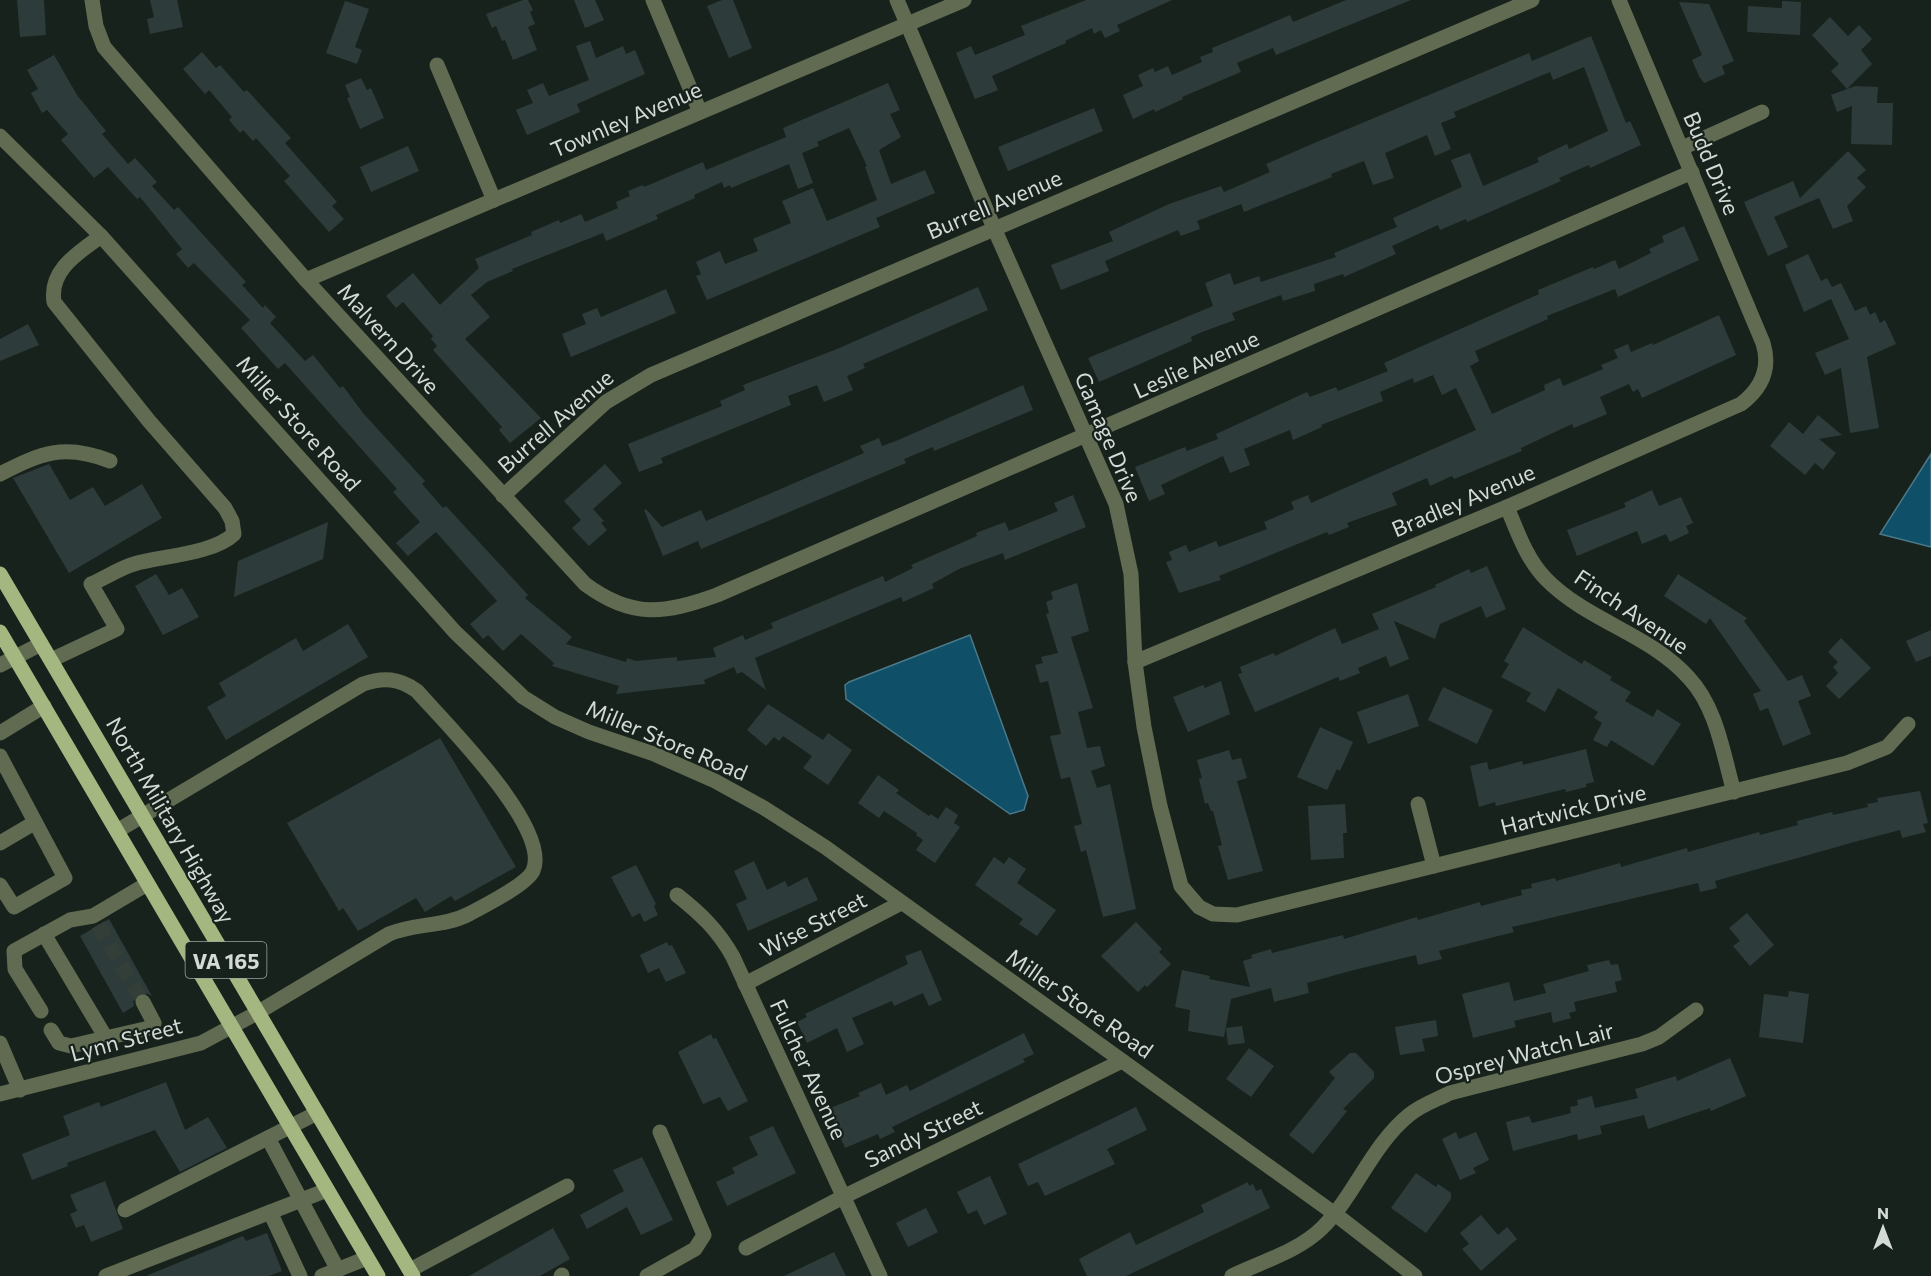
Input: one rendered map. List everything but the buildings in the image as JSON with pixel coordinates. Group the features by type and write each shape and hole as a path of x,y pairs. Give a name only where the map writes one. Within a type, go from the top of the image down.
{"main road":[{"name":"North Military Highway","path":"0,574 412,1273"},
{"name":"VA 165","path":"0,632 378,1276"}],"street":[{"name":"Malvern Drive","path":"92,0 96,26 104,47 306,280 585,584 620,605 659,611 717,596"},
{"path":"653,0 700,112"},
{"name":"Gamage Drive","path":"897,0 994,228 1086,437 1103,469 1127,546 1135,662 1144,727 1160,806 1181,886 1199,907 1213,914 1237,915"},
{"name":"Townley Avenue","path":"306,280 964,0"},
{"name":"Burrell Avenue","path":"502,496 606,402 633,384 1532,0"},
{"name":"Budd Drive","path":"1619,0 1763,343"},
{"path":"437,65 494,200"},
{"path":"1682,148 1762,112"},
{"name":"Miller Store Road","path":"0,136 101,236 455,633 523,698 555,717 654,754 715,781 764,808 825,847 1335,1214 1415,1276"},
{"name":"Leslie Avenue","path":"717,596 1692,172"},
{"path":"51,660 117,629 91,584 132,565 197,550 228,540 234,534 232,521 225,508 149,421 54,302 52,291 58,273 101,236"},
{"name":"Bradley Avenue","path":"1135,662 1507,507 1741,404 1753,395 1761,383 1766,369 1763,343"},
{"path":"0,474 35,456 53,451 72,451 110,461"},
{"name":"Finch Avenue","path":"1507,507 1518,536 1545,579 1585,608 1642,640 1690,678 1705,699 1715,722 1734,792"},
{"path":"0,665 41,644"},
{"name":"Lynn Street","path":"0,1094 180,1050 231,1028 389,934 402,928 457,919 524,881 532,872 536,861 529,833 495,777 417,691 407,684 393,680 377,679 363,684 117,831"},
{"path":"0,733 44,706"},
{"name":"Hartwick Drive","path":"1237,915 1874,755 1898,737 1908,724"},
{"path":"0,756 65,878 14,907 0,885"},
{"path":"1418,804 1434,866"},
{"path":"0,843 34,823"},
{"path":"41,1011 15,969 14,951 70,920 96,921 147,884"},
{"name":"Fulcher Avenue","path":"677,895 721,934 880,1276"},
{"name":"Wise Street","path":"745,984 901,903"},
{"path":"44,934 106,1038"},
{"path":"51,1030 59,1043 65,1046 149,1028 154,1023 143,1002"},
{"name":"Osprey Watch Lair","path":"1232,1276 1306,1241 1335,1214 1382,1145 1408,1116 1426,1104 1461,1090 1642,1044 1659,1037 1696,1010"},
{"path":"0,1044 20,1090"},
{"name":"Sandy Street","path":"746,1248 843,1197 1122,1061"},
{"path":"125,1210 317,1113"},
{"path":"647,1276 695,1249 704,1235 660,1132"},
{"path":"268,1138 338,1270"},
{"path":"412,1273 567,1186"},
{"path":"106,1276 327,1190"},
{"path":"270,1212 300,1276"},
{"path":"322,1276 367,1258"}],"water":[{"path":"1931,454 1931,547 1880,534"},
{"path":"970,635 1028,796 1024,810 1010,814 846,699 845,685 849,682"}],"tunnel":[{"path":"98,925 143,1002"}]}
